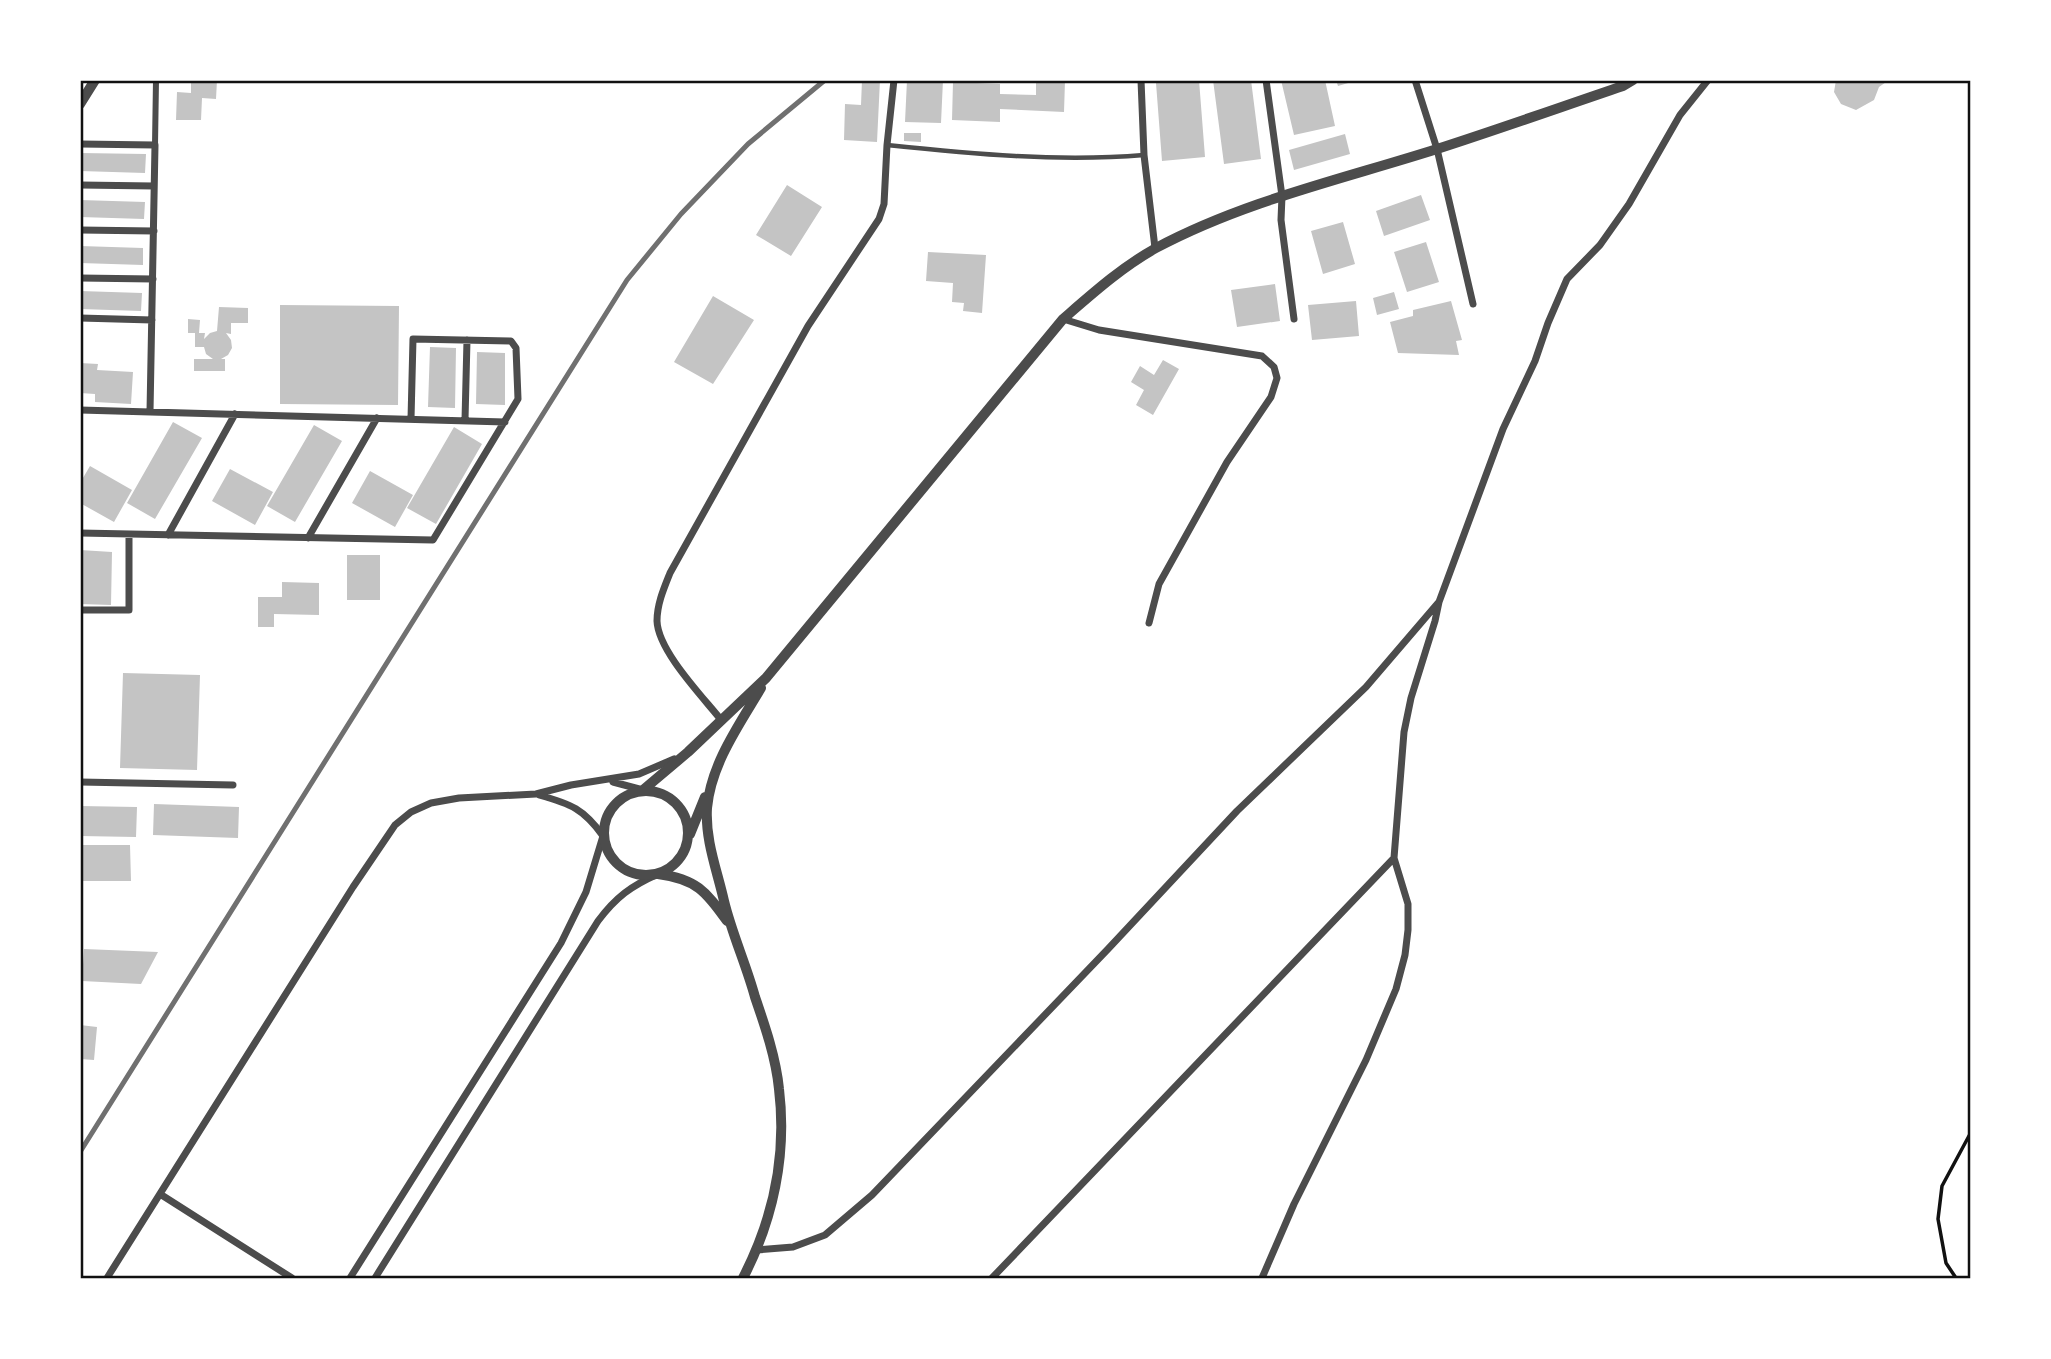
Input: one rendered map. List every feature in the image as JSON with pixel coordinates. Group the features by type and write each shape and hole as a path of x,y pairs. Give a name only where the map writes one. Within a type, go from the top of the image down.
{"street":[{"path":"80,104 95,80"},
{"path":"150,412 156,80"},
{"path":"722,721 682,672 660,637 657,620 659,602 670,573 807,326 879,219 884,204 894,80"},
{"path":"1140,80 1144,155 1155,248"},
{"path":"1266,80 1282,196 1281,220 1294,319"},
{"path":"1415,80 1437,149 1473,304"},
{"path":"350,1279 561,943 586,892 603,836 605,820 613,805 626,795 643,790 688,752 766,678 1063,319 1106,281 1155,248 1226,216 1282,196 1437,149 1623,86 1633,80"},
{"path":"1262,1279 1294,1204 1366,1060 1396,989 1405,956 1408,930 1408,904 1394,858 1404,732 1439,602 1503,429 1535,361 1567,279 1600,244 1629,204 1680,115 1708,80"},
{"path":"80,144 155,145"},
{"path":"80,185 154,186"},
{"path":"80,230 153,231"},
{"path":"80,278 153,279"},
{"path":"80,318 152,320"},
{"path":"1063,319 1098,330 1262,356 1274,367 1277,378 1272,397 1227,462 1159,584 1149,622"},
{"path":"80,533 433,540 518,399 516,348 511,341 413,339 411,419"},
{"path":"465,420 467,341"},
{"path":"80,410 505,422"},
{"path":"168,535 235,414"},
{"path":"308,538 377,418"},
{"path":"80,610 129,610 129,534"},
{"path":"757,1250 793,1247 825,1235 872,1195 1237,811 1366,687 1439,602"},
{"path":"374,1279 598,921 623,893 637,883 673,866 684,853 721,758 766,678"},
{"path":"107,1279 353,887 395,825 411,812 430,803 459,798 536,794 571,785 639,775 688,752"},
{"path":"608,780 656,791 669,797 696,819 708,838"},
{"path":"712,781 707,808 708,838 730,926 755,995 779,1086 782,1130 780,1167 757,1250 743,1279"},
{"path":"80,782 233,785"},
{"path":"536,794 569,803 591,819 603,836 612,859 622,868 645,876 677,876 695,884 710,897 730,926"},
{"path":"679,806 687,820 689,836"},
{"path":"992,1279 1394,858"},
{"path":"160,1195 292,1279"}],"lane":[{"path":"887,145 1053,158 1144,155"}],"path":[{"path":"1956,1279 1946,1263 1938,1219 1942,1186 1970,1134"}],"building":[{"path":"191,80 217,80 216,99 202,98 201,120 176,120 177,92 191,93"},
{"path":"862,80 880,80 877,142 844,140 845,104 861,105"},
{"path":"907,80 943,80 941,123 905,122"},
{"path":"1036,80 1065,81 1064,112 1000,109 1000,122 952,120 953,82 1000,84 1000,94 1036,95"},
{"path":"1199,80 1205,157 1162,161 1156,83"},
{"path":"1213,80 1251,80 1261,159 1224,164"},
{"path":"1281,80 1325,80 1335,126 1294,135"},
{"path":"1336,80 1355,80 1355,81 1338,86"},
{"path":"1836,80 1889,80 1879,87 1874,100 1856,110 1841,104 1834,92"},
{"path":"904,133 921,133 921,142 904,141"},
{"path":"1345,134 1350,154 1294,170 1289,150"},
{"path":"80,153 146,154 145,173 80,171"},
{"path":"787,185 822,207 791,256 756,235"},
{"path":"1421,195 1430,220 1384,236 1376,211"},
{"path":"80,200 145,202 144,219 80,217"},
{"path":"1343,222 1355,264 1323,274 1311,231"},
{"path":"1426,242 1439,282 1407,292 1394,252"},
{"path":"80,246 143,248 143,265 80,263"},
{"path":"928,252 986,255 982,313 963,311 964,303 952,302 953,283 926,281"},
{"path":"1275,284 1280,321 1237,327 1231,290"},
{"path":"80,291 142,293 141,311 80,309"},
{"path":"1394,292 1399,309 1377,315 1373,298"},
{"path":"713,296 754,320 713,384 674,362"},
{"path":"1356,301 1359,336 1312,340 1308,305"},
{"path":"1451,301 1462,340 1456,341 1459,355 1398,353 1390,322 1413,316 1413,310"},
{"path":"280,305 399,306 398,405 280,404"},
{"path":"219,307 248,308 248,323 231,323 231,334 226,333 232,348 228,355 221,359 225,359 225,371 194,371 194,359 213,359 206,354 204,347 195,347 195,333 188,333 188,319 200,320 199,333 205,333 204,339 217,331"},
{"path":"430,347 456,348 455,408 428,407"},
{"path":"477,352 505,353 505,405 476,404"},
{"path":"1163,360 1179,369 1153,415 1136,405 1144,390 1131,382 1140,366 1154,375"},
{"path":"80,363 98,364 97,370 133,372 131,404 95,402 95,394 80,393"},
{"path":"173,422 202,438 155,519 127,503"},
{"path":"314,425 342,441 295,522 267,506"},
{"path":"454,427 482,444 436,524 407,508"},
{"path":"90,466 132,490 114,522 80,503 80,483"},
{"path":"230,469 273,492 255,525 212,501"},
{"path":"370,471 413,495 395,527 352,503"},
{"path":"80,550 112,552 111,605 80,604"},
{"path":"347,555 380,555 380,600 347,600"},
{"path":"282,582 319,583 319,615 274,614 274,627 258,627 258,597 282,597"},
{"path":"123,673 200,675 197,770 120,768"},
{"path":"154,804 239,807 238,838 153,835"},
{"path":"80,806 137,807 136,837 80,836"},
{"path":"80,845 130,845 131,881 80,881"},
{"path":"84,949 158,952 141,984 82,981"},
{"path":"80,1025 97,1027 94,1060 80,1059"}],"railway":[{"path":"80,1152 627,280 681,214 748,144 825,80"}]}
